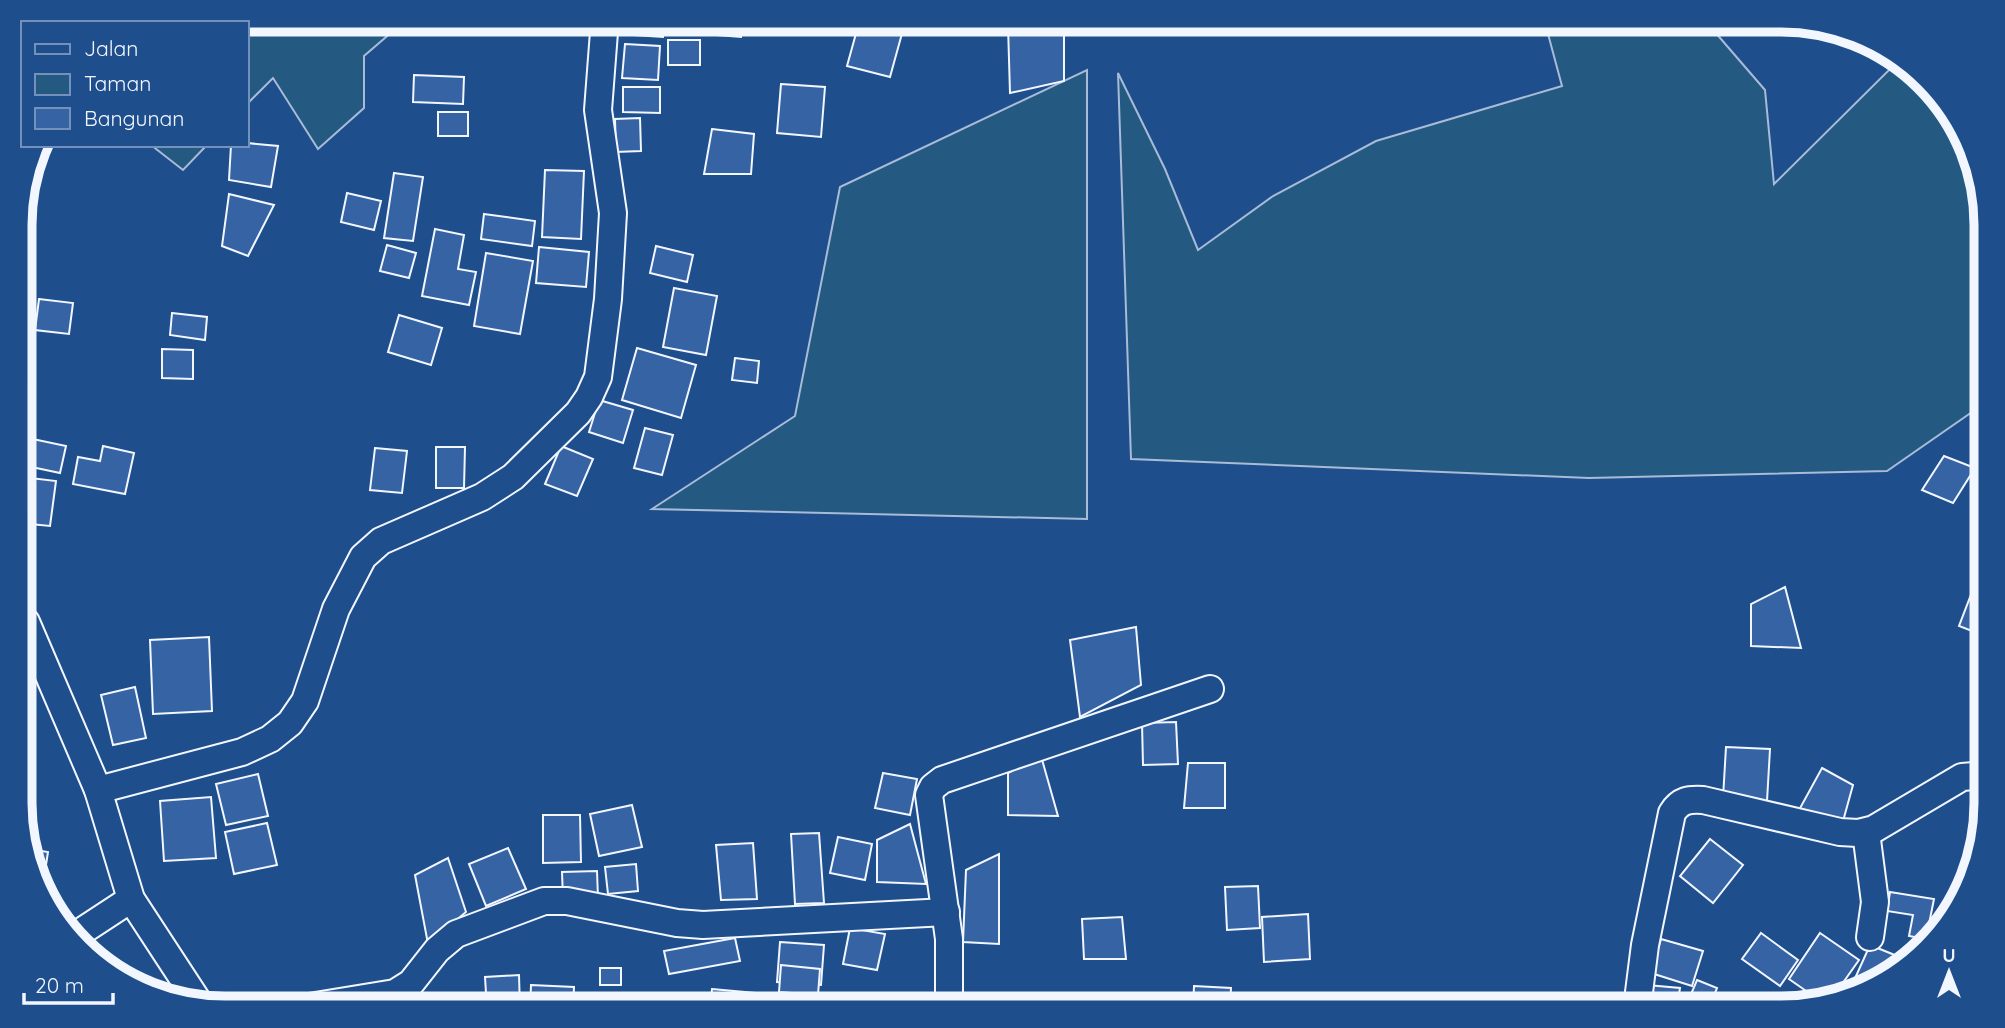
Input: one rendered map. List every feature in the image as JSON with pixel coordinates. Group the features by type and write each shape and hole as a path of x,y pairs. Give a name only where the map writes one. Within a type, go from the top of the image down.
{"street":[{"path":"98,790 242,752 270,739 290,723 305,701 336,609 363,557 381,541 482,497 513,477 544,450 589,397 597,377 608,299 613,213 598,110 605,32"},
{"path":"31,634 98,790 131,899 193,994"},
{"path":"950,996 949,939 929,795 933,787 942,780 1210,689"},
{"path":"1639,996 1645,945 1672,813 1676,806 1684,801 1703,800 1840,832 1866,832 1962,778 1974,776"},
{"path":"1866,832 1875,902 1870,937"},
{"path":"80,932 131,899"},
{"path":"377,996 395,993 411,983 437,950 467,928 544,901 566,901 677,923 703,925 946,912"}],"green space":[{"path":"1547,31 1714,31 1765,90 1774,184 1891,68 1898,71 1934,107 1948,128 1967,175 1974,224 1974,411 1887,471 1589,478 1131,459 1118,73 1165,169 1198,250 1273,196 1376,141 1562,86"},
{"path":"248,32 392,32 364,56 364,108 318,149 273,78 248,103"},
{"path":"1087,70 1087,519 652,509 795,416 840,187"},
{"path":"154,147 205,147 183,170"}],"building":[{"path":"1008,31 1064,31 1064,81 1010,93"},
{"path":"619,32 663,32 663,37 619,34"},
{"path":"692,32 742,32 741,37"},
{"path":"857,32 903,32 890,77 847,66"},
{"path":"668,40 700,40 700,65 668,65"},
{"path":"625,44 660,46 658,80 622,78"},
{"path":"414,75 464,77 463,104 413,102"},
{"path":"781,84 825,87 821,137 777,133"},
{"path":"623,87 660,87 660,113 623,112"},
{"path":"438,112 468,112 468,136 438,136"},
{"path":"640,118 641,151 616,152 615,119"},
{"path":"712,129 754,134 751,174 704,174"},
{"path":"248,143 278,146 271,187 229,180 231,147 248,147"},
{"path":"545,170 584,171 581,239 542,237"},
{"path":"394,173 423,177 413,241 384,238"},
{"path":"347,193 381,201 374,230 341,222"},
{"path":"229,194 274,205 248,256 222,246"},
{"path":"484,214 535,221 532,246 481,239"},
{"path":"435,229 464,235 458,269 476,272 469,305 422,296"},
{"path":"387,245 416,253 409,278 380,271"},
{"path":"656,246 693,255 687,282 650,273"},
{"path":"539,247 589,252 586,287 536,283"},
{"path":"486,253 533,261 520,334 474,326"},
{"path":"674,288 717,296 706,355 663,347"},
{"path":"39,299 73,303 69,334 35,330"},
{"path":"172,313 207,317 205,340 170,335"},
{"path":"399,315 442,328 431,365 388,352"},
{"path":"637,348 696,365 681,418 622,400"},
{"path":"162,349 193,350 193,379 162,378"},
{"path":"735,358 759,361 757,383 732,380"},
{"path":"599,400 633,410 623,443 589,432"},
{"path":"645,428 673,435 662,475 634,468"},
{"path":"32,439 66,446 60,473 32,467"},
{"path":"103,446 134,453 125,494 73,484 78,457 100,461"},
{"path":"561,446 593,459 577,496 545,484"},
{"path":"436,447 465,447 464,488 436,488"},
{"path":"375,448 407,451 402,493 370,490"},
{"path":"1944,456 1974,468 1953,503 1922,490"},
{"path":"32,478 56,481 50,526 31,524"},
{"path":"1785,587 1801,648 1751,646 1751,604"},
{"path":"1972,592 1974,593 1974,632 1959,626"},
{"path":"1136,627 1141,685 1080,717 1070,640"},
{"path":"209,637 212,711 153,714 150,640"},
{"path":"135,687 146,738 113,745 101,695"},
{"path":"1176,722 1178,764 1143,765 1142,723"},
{"path":"1726,747 1770,749 1767,801 1723,798"},
{"path":"1041,756 1058,816 1008,815 1008,773"},
{"path":"1188,763 1225,763 1225,808 1184,808"},
{"path":"1822,768 1853,785 1840,832 1799,810"},
{"path":"883,773 917,779 910,815 875,808"},
{"path":"258,774 268,816 226,825 216,784"},
{"path":"211,797 216,858 164,861 160,801"},
{"path":"632,805 642,847 599,856 590,814"},
{"path":"543,815 580,815 581,862 543,863"},
{"path":"267,823 277,865 234,874 225,832"},
{"path":"910,824 926,884 877,882 877,840"},
{"path":"819,833 824,903 795,904 791,834"},
{"path":"838,837 872,844 865,880 830,873"},
{"path":"1710,839 1743,865 1713,903 1680,876"},
{"path":"753,843 757,899 721,900 716,845"},
{"path":"508,848 526,889 486,906 469,864"},
{"path":"37,850 48,852 45,873"},
{"path":"999,854 999,944 963,942 966,870"},
{"path":"448,858 466,912 428,944 415,875"},
{"path":"636,864 638,891 608,894 605,867"},
{"path":"597,871 598,898 563,899 562,872"},
{"path":"1258,886 1260,928 1227,930 1225,887"},
{"path":"1890,892 1934,899 1928,928 1920,937 1909,936 1913,915 1887,911"},
{"path":"1308,914 1310,959 1264,962 1262,917"},
{"path":"1122,917 1126,959 1084,959 1082,919"},
{"path":"850,928 885,934 877,970 843,964"},
{"path":"1761,933 1798,960 1780,986 1742,959"},
{"path":"1820,933 1859,960 1840,987 1818,993 1810,994 1789,979"},
{"path":"735,938 740,961 669,974 664,951"},
{"path":"1661,939 1703,951 1692,986 1651,973"},
{"path":"780,942 824,945 821,985 777,982"},
{"path":"1870,945 1898,956 1866,977 1853,982"},
{"path":"781,965 820,969 818,995 779,992"},
{"path":"600,968 621,968 621,985 600,985"},
{"path":"519,975 520,996 486,996 485,977"},
{"path":"1697,980 1717,988 1714,996 1690,996"},
{"path":"531,985 574,987 574,996 531,996"},
{"path":"1647,985 1680,988 1679,996 1646,996"},
{"path":"1194,986 1231,988 1231,996 1194,996"},
{"path":"712,989 755,993 755,996 711,996"},
{"path":"584,993 613,993 613,996 584,996"}]}
